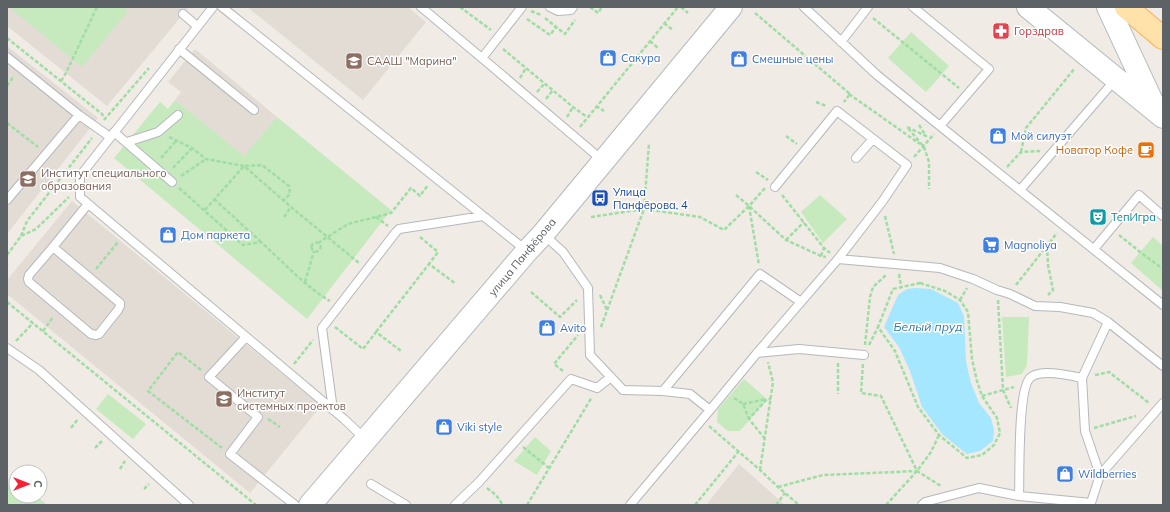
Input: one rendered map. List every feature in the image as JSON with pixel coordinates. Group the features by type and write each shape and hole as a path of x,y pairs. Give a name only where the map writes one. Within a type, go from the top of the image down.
{"main road":[{"path":"1126,7 1163,38"}],"street":[{"name":"улица Панфёрова","path":"310,505 543,234 731,7"},
{"path":"1028,7 1160,114"},
{"path":"1108,7 1160,114"}],"lane":[{"path":"213,7 80,176 80,197 366,439"},
{"path":"222,7 527,251"},
{"path":"421,7 603,161"},
{"path":"550,7 558,12 571,10 573,7"},
{"path":"804,7 878,75 1163,305"},
{"path":"913,7 989,69 940,126"},
{"path":"482,58 499,36 526,9"},
{"path":"841,42 866,9"},
{"path":"183,14 197,26"},
{"path":"179,49 254,110"},
{"path":"7,57 79,115 99,129 127,142 169,179"},
{"path":"1020,190 1116,79"},
{"path":"630,505 756,353 838,259 882,202 907,165 837,111 773,184"},
{"path":"7,200 79,115"},
{"path":"127,142 158,132 178,115"},
{"path":"856,158 873,139"},
{"path":"1094,249 1139,195 1163,216"},
{"path":"53,247 120,303 120,306 99,334 91,334 29,282 28,279 29,275 88,204"},
{"path":"333,410 325,325 399,229 483,216"},
{"path":"543,234 563,252 588,288 590,356 623,390 663,391 690,394 710,410"},
{"path":"838,259 940,268 973,279 1035,306 1060,307 1093,313 1108,322 1163,366"},
{"path":"663,391 760,274 801,302"},
{"path":"1100,475 1085,431 1082,378 1108,322"},
{"path":"246,337 209,377 258,417 230,454 295,505"},
{"path":"8,349 39,370 189,505"},
{"path":"756,353 799,349 864,355"},
{"path":"1019,496 1021,408 1025,384 1030,377 1041,373 1068,374 1082,378"},
{"path":"455,505 479,482 571,379 597,388 611,377"},
{"path":"922,505 925,502 979,488 1067,503 1091,503 1100,475 1160,407"},
{"path":"371,484 406,505"}],"path":[{"path":"61,81 97,7"},
{"path":"460,7 499,36"},
{"path":"590,7 598,13 602,7"},
{"path":"576,124 580,127 678,7"},
{"path":"681,7 688,13"},
{"path":"526,9 539,14 565,34 577,18"},
{"path":"866,9 967,95"},
{"path":"755,13 849,94 924,147"},
{"path":"524,23 527,18 550,35 556,27"},
{"path":"664,23 673,30"},
{"path":"7,38 102,114 105,119"},
{"path":"650,41 658,48"},
{"path":"507,44 502,49 587,118"},
{"path":"1000,174 1021,152 1026,128 1078,65"},
{"path":"7,255 21,236 27,221 99,129 105,119 151,66"},
{"path":"525,83 519,78 526,68"},
{"path":"545,83 536,92 551,104"},
{"path":"545,99 553,90"},
{"path":"837,111 849,94"},
{"path":"596,106 604,111"},
{"path":"571,120 567,116 572,107"},
{"path":"7,123 47,153"},
{"path":"918,124 926,136 907,128 924,147 930,162 930,189"},
{"path":"924,147 940,126"},
{"path":"158,132 192,148 206,159 244,166 262,165 289,186 290,194 283,200"},
{"path":"154,166 176,141"},
{"path":"600,330 644,209 649,143"},
{"path":"169,179 192,148"},
{"path":"1021,152 1054,150"},
{"path":"169,179 206,159"},
{"path":"205,210 244,166"},
{"path":"244,166 291,207 368,270"},
{"path":"756,172 773,184 824,248 838,259"},
{"path":"305,282 314,251 312,249 312,245 318,243 348,224 391,213 411,188 420,196 434,177"},
{"path":"169,179 243,245 261,242"},
{"path":"591,217 644,209 700,217 724,230 773,184"},
{"path":"736,195 786,240 821,256 838,259"},
{"path":"21,236 36,229 68,197"},
{"path":"214,199 321,296 340,306"},
{"path":"882,202 897,265 873,287 871,292 861,393 881,396 917,471 953,494"},
{"path":"749,206 760,274"},
{"path":"284,217 291,207"},
{"path":"786,240 804,222"},
{"path":"1021,277 1063,224"},
{"path":"1111,228 1163,269"},
{"path":"287,372 325,325 362,348 376,332 438,252 412,231 408,236 399,229"},
{"path":"89,277 119,240"},
{"path":"314,251 320,249 318,243"},
{"path":"1046,297 1053,290 1048,264 1047,246"},
{"path":"821,256 824,248"},
{"path":"429,264 456,284"},
{"path":"864,355 878,327 893,289 920,283 945,291 960,300 968,312 972,359 982,396 997,418 1000,434 994,445 982,455 967,458 939,435 918,407 895,351 878,327"},
{"path":"997,290 1003,390"},
{"path":"531,292 560,318 573,304"},
{"path":"7,302 256,505"},
{"path":"571,379 554,364 589,322"},
{"path":"8,349 33,323"},
{"path":"43,331 46,326"},
{"path":"376,332 401,351"},
{"path":"209,377 178,352 148,391 230,454"},
{"path":"760,470 773,382 765,352"},
{"path":"838,352 838,394"},
{"path":"1082,378 1109,372 1160,407"},
{"path":"982,396 1025,384"},
{"path":"527,505 597,388"},
{"path":"730,395 743,404 749,419 765,439"},
{"path":"749,419 767,399"},
{"path":"743,404 771,399"},
{"path":"1085,431 1160,407"},
{"path":"702,420 799,505"},
{"path":"886,505 917,471 931,452 939,435"},
{"path":"95,448 103,440"},
{"path":"524,449 550,468"},
{"path":"695,505 739,451"},
{"path":"778,487 824,475 917,471"},
{"path":"479,482 496,495 503,505"},
{"path":"776,505 785,493"}],"shaded area":[{"path":"7,7 189,7 107,106 7,26"},
{"name":"СААШ \"Марина\"","path":"247,7 408,7 426,22 363,100"},
{"name":"Институт специального образования","path":"7,46 98,118 7,234"},
{"path":"195,49 277,117 244,157 175,100 181,92 168,82"},
{"path":"72,201 321,406 250,493 7,294 7,280"},
{"path":"739,464 785,505 706,505"}],"green space":[{"path":"9,7 123,7 128,11 82,67"},
{"path":"911,32 949,66 926,92 888,58"},
{"path":"175,100 244,156 277,117 391,210 307,319 114,158 160,102 168,109"},
{"path":"820,195 847,219 823,243 801,212"},
{"path":"1153,237 1163,246 1163,291 1131,263"},
{"path":"1002,317 1029,317 1027,365 1022,374 1006,377"},
{"path":"744,379 767,399 740,431 728,431 717,422 718,409"},
{"path":"108,394 146,424 133,439 96,409"},
{"path":"535,437 551,451 537,475 514,461"},
{"path":"8,487 8,504 47,505 7,505"}],"water":[{"name":"Белый пруд","path":"907,289 931,289 958,303 964,316 966,362 971,383 979,403 991,418 994,430 993,441 980,451 967,454 943,435 922,407 910,371 899,347 884,327 898,295"}],"place":[{"name":"Горздрав","path":"1001,31"},
{"name":"Сакура","path":"608,58"},
{"name":"Смешные цены","path":"739,59"},
{"name":"СААШ \"Марина\"","path":"354,61"},
{"name":"Мой силуэт","path":"998,136"},
{"name":"Новатор Кофе","path":"1146,150"},
{"name":"Институт специального образования","path":"28,179"},
{"name":"Улица Панфёрова, 4","path":"600,198"},
{"name":"ТепИгра","path":"1098,217"},
{"name":"Дом паркета","path":"168,235"},
{"name":"Magnoliya","path":"991,245"},
{"name":"Avito","path":"547,328"},
{"name":"Институт системных проектов","path":"224,399"},
{"name":"Viki style","path":"444,427"},
{"name":"Wildberries","path":"1065,474"}]}
